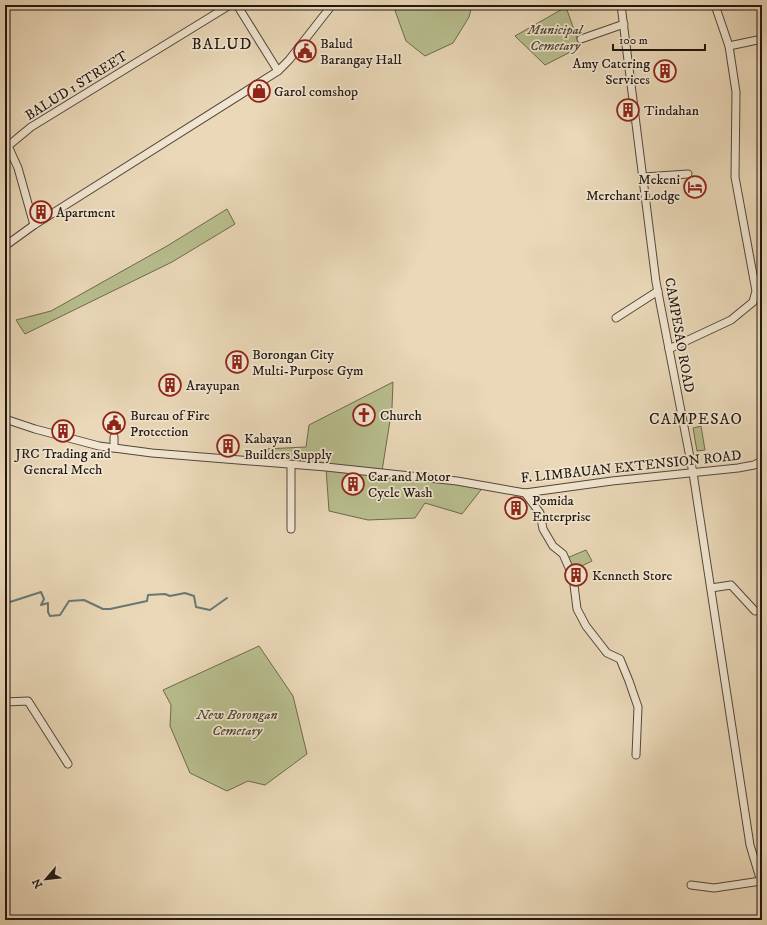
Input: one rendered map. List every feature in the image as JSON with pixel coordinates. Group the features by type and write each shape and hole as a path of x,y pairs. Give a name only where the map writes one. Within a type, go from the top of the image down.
{"street":[{"name":"BALUD 1 STREET","path":"34,225 18,168 6,144 31,127 230,5"},
{"path":"237,5 278,71"},
{"path":"5,246 34,225 278,71 289,60 332,5"},
{"name":"CAMPESAO ROAD","path":"621,5 658,291 692,473 750,845 761,883"},
{"path":"669,349 731,320 754,302 756,291 736,177 736,92 729,46 715,5"},
{"path":"581,39 624,24"},
{"path":"729,46 762,39"},
{"path":"644,177 688,174"},
{"path":"616,318 658,291"},
{"name":"F. LIMBAUAN EXTENSION ROAD","path":"5,419 77,441 114,448 152,453 457,481 525,494 612,481 738,468 754,465 762,461"},
{"path":"114,437 114,448"},
{"path":"291,465 292,529"},
{"path":"525,494 540,513 543,529 553,546 563,554 571,571 577,609 586,626 607,654 620,659 638,707 636,755"},
{"path":"711,588 731,584 755,611"},
{"path":"5,702 28,701 68,764"},
{"path":"691,885 714,888 761,883"}],"green space":[{"path":"393,5 472,5 469,17 453,43 425,56 406,41"},
{"name":"Municipal Cemetary","path":"566,7 580,47 545,65 515,36"},
{"path":"227,209 235,224 172,262 25,334 16,320 51,311 167,246"},
{"path":"393,382 392,408 382,471 254,459 264,449 306,447 309,425"},
{"path":"701,426 705,450 697,451 693,428"},
{"path":"326,468 484,486 462,514 425,503 415,518 368,520 329,511"},
{"path":"586,550 592,561 573,570 567,558"},
{"name":"New Borongan Cemetary","path":"259,646 293,696 307,754 265,785 248,781 227,791 190,773 170,726 171,705 163,690"}],"waterway":[{"path":"5,607 10,602 41,592 44,599 41,605 48,603 48,612 50,616 60,615 69,601 84,600 103,609 110,609 147,601 148,595 165,594 170,596 185,593 194,596 196,607 210,610 227,598"}],"place":[{"name":"Balud Barangay Hall","path":"305,51"},
{"name":"Amy Catering Services","path":"665,71"},
{"name":"Garol comshop","path":"259,91"},
{"name":"Tindahan","path":"628,110"},
{"name":"Mekeni Merchant Lodge","path":"695,187"},
{"name":"Apartment","path":"41,212"},
{"name":"Borongan City Multi-Purpose Gym","path":"237,362"},
{"name":"Arayupan","path":"170,385"},
{"name":"Church","path":"364,415"},
{"name":"Bureau of Fire Protection","path":"114,423"},
{"name":"JRC Trading and General Mech","path":"63,431"},
{"name":"Kabayan Builders Supply","path":"228,446"},
{"name":"Car and Motor Cycle Wash","path":"353,484"},
{"name":"Pomida Enterprise","path":"516,508"},
{"name":"Kenneth Store","path":"576,575"}],"district":[{"name":"BALUD","path":"222,43"},
{"name":"CAMPESAO","path":"696,418"}]}
